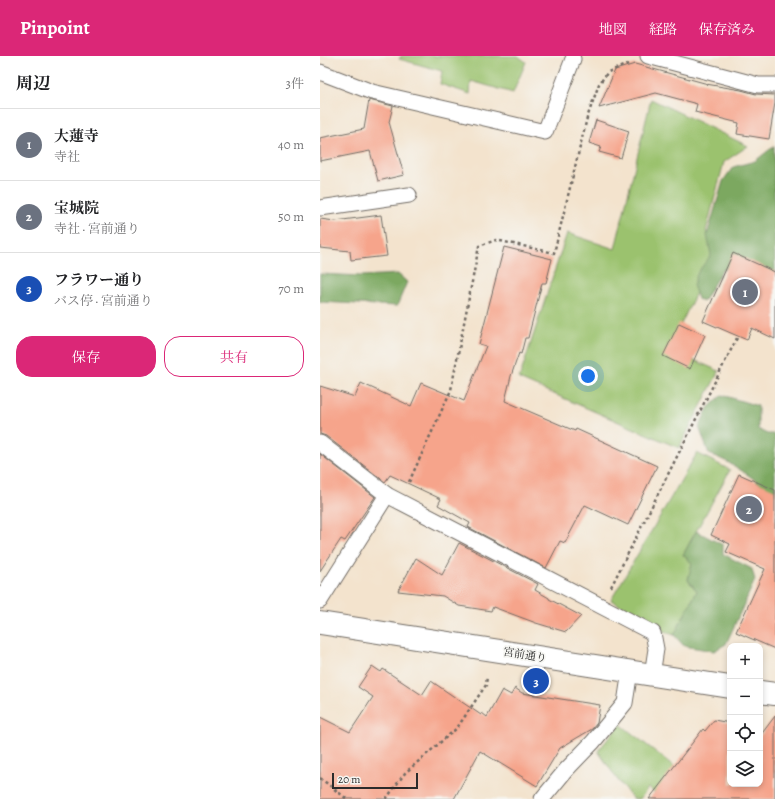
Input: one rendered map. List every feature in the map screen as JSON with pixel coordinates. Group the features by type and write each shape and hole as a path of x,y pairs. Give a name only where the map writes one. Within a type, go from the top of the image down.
{"street":[{"name":"宮前通り","path":"320,623 727,687"},
{"path":"763,692 775,694"}],"lane":[{"path":"320,72 372,92 546,132 573,59"},
{"path":"641,59 758,85 775,85"},
{"path":"320,208 409,195"},
{"path":"320,443 393,498 654,632 656,649 652,675"},
{"path":"320,601 393,498"},
{"path":"542,799 566,770 593,742 625,703 630,671"}],"path":[{"path":"393,498 451,390 480,246 496,240 554,253 586,118 599,84 608,72 641,59"},
{"path":"602,606 738,336"},
{"path":"386,799 405,773 457,728 486,685 492,650"},
{"path":"320,778 347,799"}],"green space":[{"path":"401,56 518,56 526,62 513,93 471,81 470,94 440,84 442,71 399,59"},
{"path":"651,99 748,146 724,162 706,231 717,249 669,349 719,371 679,448 519,379 567,233 615,249"},
{"path":"774,146 775,274 736,267 722,270 703,302 698,299 693,285 698,272 711,255 707,235 723,181 733,167 755,161"},
{"path":"320,274 362,276 398,274 407,282 397,306 320,302"},
{"path":"722,395 758,406 758,429 767,434 775,434 775,495 727,462 709,454 699,427 708,408"},
{"path":"697,453 730,470 683,555 692,563 688,580 697,591 674,635 658,629 611,600"},
{"path":"696,531 723,545 723,554 752,569 755,580 726,644 714,651 684,646 674,635 697,591 688,580 692,563 683,555"},
{"path":"620,724 675,767 655,793 648,788 640,799 633,799 598,751"}],"building":[{"path":"635,64 708,84 706,84 756,94 775,95 769,139 737,134 739,123 695,112 697,104 656,93 599,108 615,70"},
{"path":"369,100 393,106 389,122 404,175 378,181 370,151 320,161 320,138 364,129"},
{"path":"596,120 629,131 621,158 599,152 601,147 589,143"},
{"path":"381,215 387,256 351,260 350,251 320,248 320,219 335,221"},
{"path":"504,247 552,259 546,283 542,283 528,338 525,338 521,354 519,353 511,376 505,401 575,431 576,429 657,466 628,525 585,505 565,543 560,541 546,568 468,527 470,523 438,505 441,499 390,475 385,482 326,436 320,434 320,386 355,397 361,383 411,406 421,383 464,401 486,346 479,344"},
{"path":"733,253 775,272 775,339 752,328 747,340 703,321"},
{"path":"679,323 705,335 690,369 663,356"},
{"path":"320,454 375,497 345,541 341,539 320,571"},
{"path":"739,474 775,490 775,649 736,632 765,569 726,552 730,544 711,535"},
{"path":"459,543 538,584 535,590 581,616 566,632 536,623 493,607 491,611 459,606 443,596 398,591 416,558 442,575"},
{"path":"372,666 381,672 383,669 422,695 431,681 481,715 482,713 487,717 502,690 511,695 515,688 522,693 600,705 597,723 592,729 560,748 537,786 480,751 454,799 320,799 320,717 350,732 373,697 358,687"},
{"path":"775,716 775,799 649,799 703,729 705,731 714,720 727,722 727,787 763,787 763,732"}],"place":[{"name":"大蓮寺","path":"745,292"},
{"name":"宝城院","path":"749,509"},
{"name":"フラワー通り","path":"536,681"}]}
